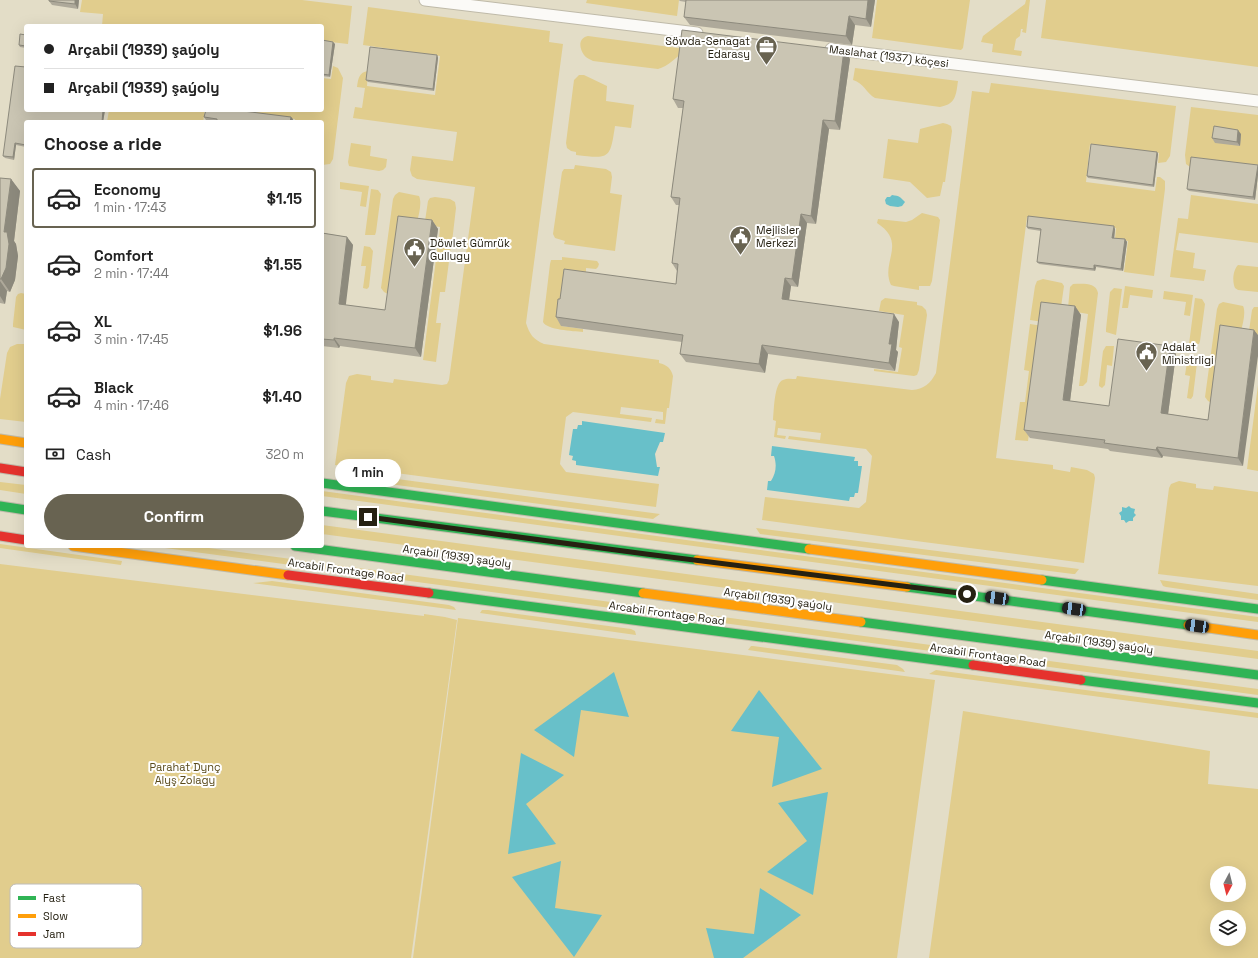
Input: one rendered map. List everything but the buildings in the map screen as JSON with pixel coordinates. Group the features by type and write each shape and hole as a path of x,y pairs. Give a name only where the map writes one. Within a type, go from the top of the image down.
{"street":[{"path":"425,0 710,34"},
{"name":"Maslahat (1937) köçesi","path":"820,48 1258,101"},
{"path":"0,439 24,443"},
{"path":"0,468 24,472"},
{"path":"324,483 1258,609"},
{"path":"0,506 24,510"},
{"path":"324,511 623,551 982,596 1258,635"},
{"path":"0,536 24,540"},
{"name":"Arcabil Frontage Road","path":"88,548 1258,703"},
{"name":"Arçabil (1939) şaýoly","path":"310,548 1258,675"}],"green space":[{"path":"82,0 302,0 352,6 348,44 324,41 324,24 102,24 103,14 80,12"},
{"path":"587,0 679,0 677,16 586,3"},
{"path":"877,0 970,0 963,48 961,50 872,38"},
{"path":"1026,0 1030,0 1026,33 1022,32 1023,29 1021,29 1020,36 1016,39 1014,50 1022,51 1021,56 992,52 993,44 981,42 983,36 1025,4"},
{"path":"1046,0 1258,0 1258,67 1041,38"},
{"path":"368,7 550,31 549,42 563,44 526,323 532,336 544,344 659,360 659,363 670,369 673,376 669,408 667,408 665,424 655,423 656,419 663,420 663,412 621,407 620,414 652,418 651,422 573,412 566,417 560,464 566,472 659,484 656,507 335,465 346,383 349,376 357,374 371,376 371,380 393,383 394,379 442,385 447,384 449,380 475,187 417,179 412,176 410,170 412,156 453,161 457,132 353,118 355,107 362,108 365,88 357,87 358,81 361,74 368,71 367,86 435,95 440,56 363,45"},
{"path":"588,36 685,49 669,63 658,69 593,61 585,56 580,46 582,39"},
{"path":"333,66 338,68 343,78 333,159 330,164 324,165 324,120 295,120 241,112 324,112 324,78 331,79"},
{"path":"855,68 958,81 956,95 949,104 940,107 875,98 869,94 860,83 853,80"},
{"path":"579,75 584,75 607,86 606,101 634,105 631,128 615,126 612,145 609,151 602,156 596,157 576,155 576,152 567,148 566,143 574,80"},
{"path":"991,83 1176,106 1170,156 1166,162 1158,163 1159,153 1090,144 1086,182 1155,191 1157,177 1160,177 1165,181 1154,276 1124,272 1128,241 1115,239 1116,228 1027,217 996,458 1053,465 1053,469 1070,472 1071,467 1087,470 1094,474 1095,478 1084,563 762,520 765,497 859,508 866,502 872,456 866,449 788,439 789,436 820,440 821,433 778,428 777,435 786,436 785,439 774,437 776,421 773,420 774,404 776,392 780,382 786,379 796,379 797,376 912,390 926,385 936,373 972,91 989,93"},
{"path":"1191,107 1258,115 1258,166 1193,157 1190,167 1186,164 1185,155"},
{"path":"109,112 205,112 203,120 107,120"},
{"path":"943,123 951,126 952,131 945,182 943,182 940,196 927,198 910,182 883,178 888,139 918,143 920,129"},
{"path":"351,143 371,146 370,156 387,159 386,167 379,171 349,166 348,162"},
{"path":"575,165 606,169 611,172 612,177 610,193 622,195 615,251 564,244 565,241 555,238 553,234 562,172 564,169 574,169"},
{"path":"340,182 369,186 366,207 360,206 362,192 340,189"},
{"path":"371,189 378,190 381,194 375,235 365,235"},
{"path":"399,192 419,196 419,216 410,244 388,294 381,288 393,199"},
{"path":"1191,195 1258,204 1258,243 1179,233 1176,250 1195,253 1193,268 1206,270 1204,281 1170,277 1178,218 1188,219"},
{"path":"435,197 450,199 455,202 456,208 452,242 439,240 440,227 428,225 425,221 428,201 430,198"},
{"path":"922,213 938,217 940,220 932,281 930,286 919,286 919,290 891,285 889,268 892,253 891,238 886,230 877,223 878,219 906,222"},
{"path":"438,244 451,246 445,292 440,292 436,323 441,323 436,362 423,360"},
{"path":"364,246 370,247 373,251 369,287 367,289 363,288 366,266 361,266"},
{"path":"562,257 597,261 599,264 596,269 586,268 586,273 563,307 561,326 583,329 583,332 567,331 550,327 545,325 543,322 551,260 562,260"},
{"path":"1238,265 1258,267 1258,292 1238,290 1235,288 1234,276"},
{"path":"1043,279 1062,283 1064,286 1061,307 1043,322 1030,320 1035,286 1037,281"},
{"path":"1073,284 1092,285 1097,289 1098,293 1087,382 1083,386 1079,386 1088,314 1071,311 1068,308 1070,287"},
{"path":"1125,286 1153,290 1152,298 1130,295 1128,308 1122,308"},
{"path":"1114,288 1122,289 1116,335 1106,332 1110,292"},
{"path":"1164,291 1193,295 1190,316 1184,315 1186,302 1163,299"},
{"path":"18,294 24,294 24,330 13,327 16,297"},
{"path":"885,298 917,302 917,305 922,306 926,310 927,315 917,375 914,376 874,371 874,369 898,372 902,348 899,347 904,315 879,311 881,301"},
{"path":"1195,298 1202,299 1205,304 1199,344 1189,344"},
{"path":"1223,302 1243,306 1243,325 1239,339 1212,403 1205,397 1217,309 1219,304"},
{"path":"1254,307 1258,307 1258,335 1249,331 1252,310"},
{"path":"1030,324 1043,326 1028,441 1015,440 1020,402 1025,402 1029,371 1024,370"},
{"path":"17,344 24,344 24,422 0,419 0,399 7,353 10,347"},
{"path":"1106,346 1114,346 1112,366 1107,365 1105,385 1102,388 1099,384 1103,351"},
{"path":"1188,356 1195,357 1197,363 1193,396 1191,399 1187,398 1190,376 1185,375"},
{"path":"1258,385 1258,471 1247,469"},
{"path":"337,471 660,514 653,519 344,478"},
{"path":"1179,481 1196,484 1196,488 1213,490 1214,486 1258,492 1258,586 1158,574 1169,488 1171,484"},
{"path":"0,482 24,485 24,494 0,490"},
{"path":"324,491 1258,617 1258,622 324,496"},
{"path":"324,525 1258,651 1258,659 324,534"},
{"path":"756,528 1079,569 1075,574 1073,574 760,534"},
{"path":"0,544 122,561 121,565 0,548"},
{"path":"165,548 209,548 1258,689 1258,695"},
{"name":"Parahat Dynç Alyş Zolagy","path":"0,564 424,616 424,614 457,620 411,958 0,958"},
{"path":"1160,580 1258,594 1258,600 1166,587 1163,586"},
{"path":"272,581 449,605 454,607 456,610 253,583"},
{"path":"482,610 631,629 635,631 636,635 480,613"},
{"path":"458,618 935,680 897,958 413,958"},
{"path":"751,646 897,665 905,672 748,650"},
{"path":"936,670 1258,713 1258,718 929,674"},
{"path":"963,711 1210,751 1208,784 1258,789 1258,958 929,958"}],"water":[{"path":"892,195 900,197 905,202 902,206 890,206 886,204 885,200 887,197"},
{"path":"582,421 665,433 663,442 660,442 655,454 657,467 660,467 658,476 576,465 576,461 572,460 573,456 569,455 573,429 577,429 578,425 582,425"},
{"path":"772,446 855,457 854,461 858,461 858,466 862,466 858,493 855,493 854,497 850,497 849,501 767,490 768,481 771,481 776,469 774,456 771,456"},
{"path":"1129,506 1135,509 1134,513 1136,515 1133,518 1133,521 1126,523 1124,520 1121,520 1119,513 1122,511 1122,507 1126,508"},
{"path":"614,672 629,717 581,710 574,757 534,730"},
{"path":"759,690 822,769 772,787 779,737 731,731"},
{"path":"521,753 564,775 526,804 556,844 508,854"},
{"path":"828,792 813,895 767,872 807,841 778,803"},
{"path":"561,861 555,908 602,915 574,957 512,877"},
{"path":"760,888 801,915 743,958 714,958 706,928 754,934"}],"traffic: fast":[{"path":"324,483 809,549"},
{"path":"0,506 24,510"},
{"path":"324,511 697,560"},
{"path":"310,548 643,593"},
{"path":"1042,580 1258,609"},
{"path":"907,587 1188,625"},
{"path":"429,593 973,665"},
{"path":"861,622 1258,675"},
{"path":"1081,680 1258,703"}],"traffic: slow":[{"path":"0,439 24,443"},
{"path":"88,548 288,575"},
{"path":"809,549 1042,580"},
{"path":"697,560 907,587"},
{"path":"643,593 861,622"},
{"path":"1188,625 1258,635"}],"traffic: jam":[{"path":"0,468 24,472"},
{"path":"0,536 24,540"},
{"path":"288,575 429,593"},
{"path":"973,665 1081,680"}],"place":[{"name":"Söwda-Senagat Edarasy","path":"766,66"},
{"name":"Mejlisler Merkezi","path":"741,256"},
{"name":"Döwlet Gümrük Gullugy","path":"415,268"},
{"name":"Adalat Ministrligi","path":"1147,372"}],"route":[{"path":"368,517 646,554 967,594"}]}
